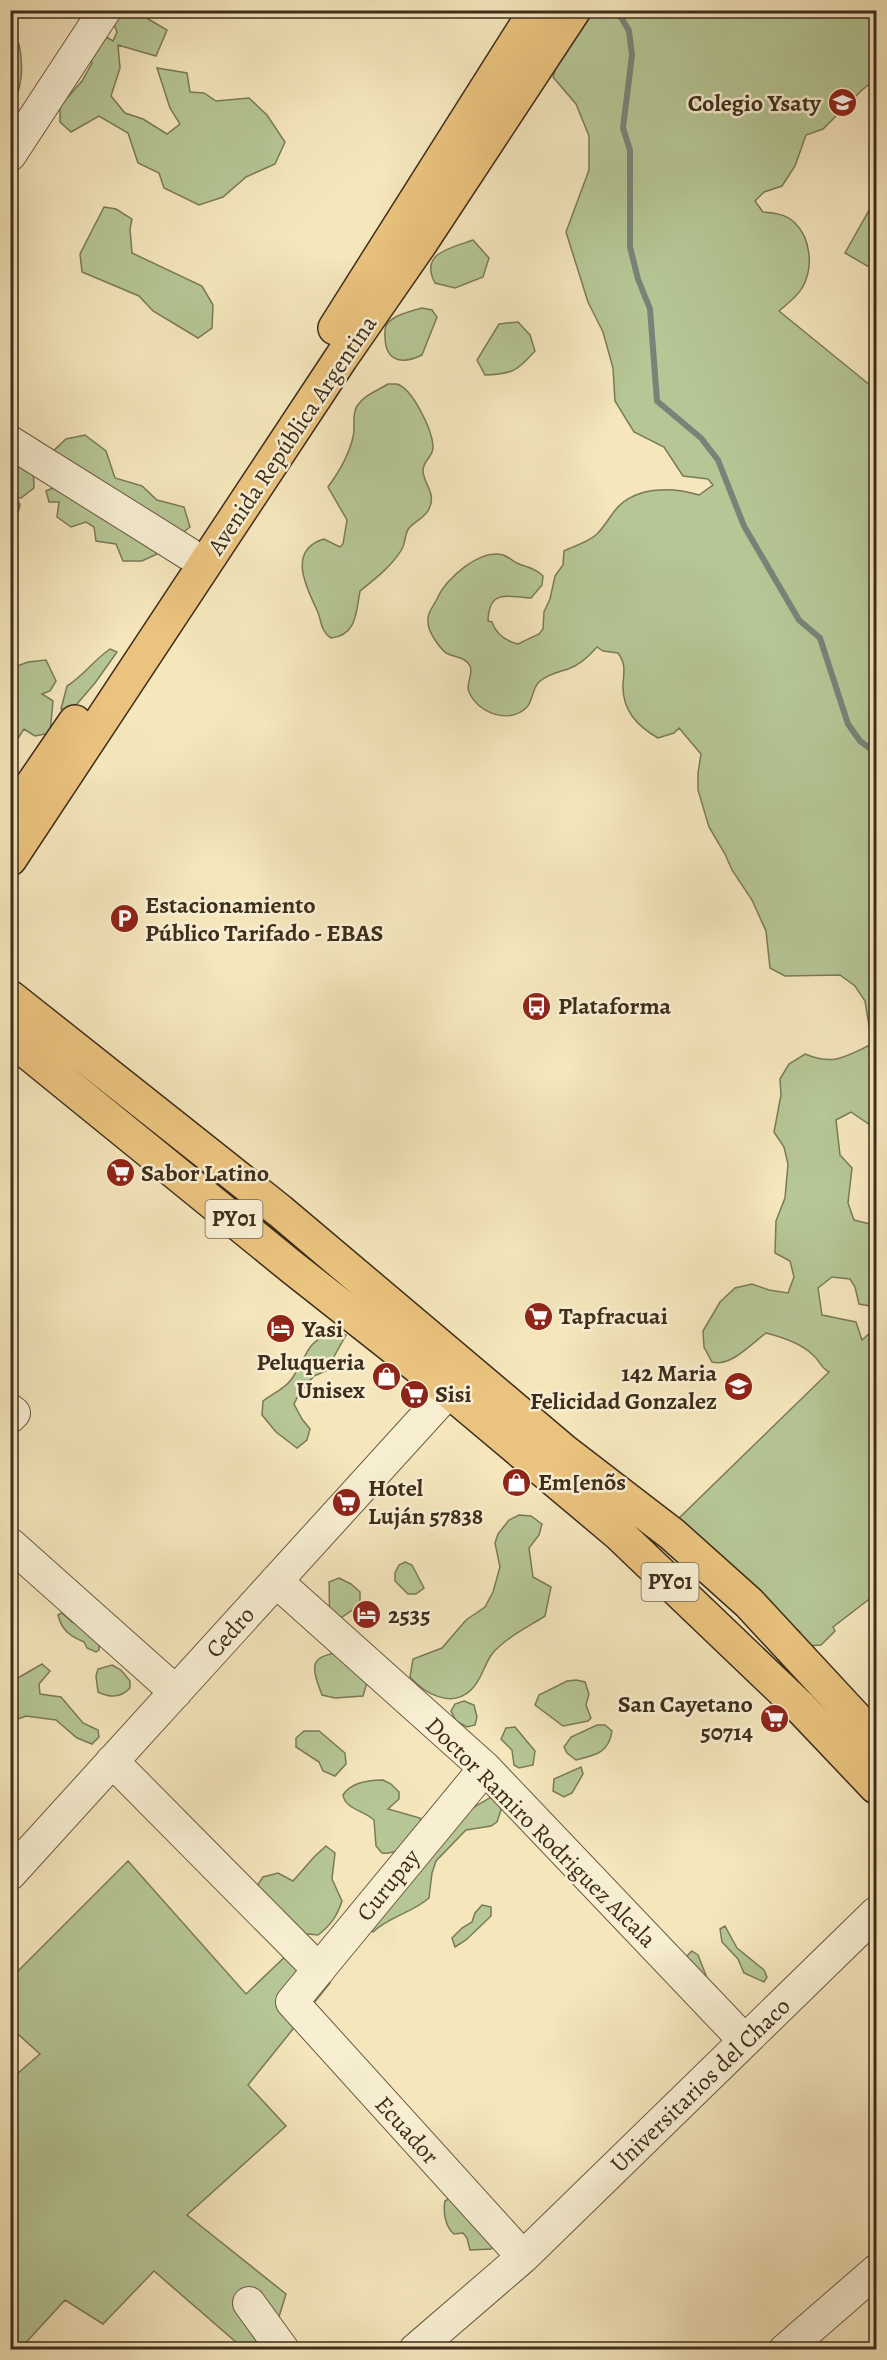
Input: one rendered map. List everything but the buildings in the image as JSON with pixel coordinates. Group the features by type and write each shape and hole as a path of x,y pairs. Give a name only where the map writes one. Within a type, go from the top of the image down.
{"highway":[{"name":"Avenida República Argentina","path":"10,817 189,554 341,320 536,10"},
{"name":"Avenida República Argentina","path":"10,860 574,10"},
{"name":"PY01","path":"10,997 264,1199 564,1451 672,1534 749,1603 876,1740"},
{"name":"PY01","path":"13,1042 118,1124 293,1268 362,1320 619,1534 801,1708 876,1787"},
{"path":"118,1124 150,1138 244,1210 255,1209 264,1199"},
{"path":"362,1320 393,1338 515,1434 534,1445 564,1451"}],"street":[{"path":"10,156 105,10"},
{"path":"10,442 189,554"},
{"name":"Cedro","path":"10,1874 449,1391"},
{"path":"10,1544 176,1692"},
{"name":"Doctor Ramiro Rodriguez Alcala","path":"276,1581 485,1768 745,2041"},
{"path":"112,1761 319,1970"},
{"name":"Curupay","path":"292,2002 485,1768"},
{"name":"Universitarios del Chaco","path":"415,2349 523,2257 876,1913"},
{"name":"Ecuador","path":"292,2002 523,2257"},
{"path":"785,2349 876,2271"},
{"path":"249,2303 283,2349"}],"green space":[{"path":"582,10 876,11 876,79 823,129 806,135 795,166 782,186 764,192 755,201 763,212 775,213 791,219 804,236 809,254 808,272 802,288 779,311 876,390 876,1129 851,1112 836,1120 840,1155 852,1168 848,1203 854,1220 874,1225 876,1223 876,1307 859,1304 855,1287 850,1279 832,1277 818,1288 822,1315 856,1322 862,1340 870,1333 876,1336 876,1594 833,1627 835,1631 821,1645 806,1646 797,1643 800,1632 674,1523 829,1372 803,1347 766,1333 733,1358 719,1363 712,1362 704,1347 703,1331 720,1302 735,1288 752,1284 788,1293 794,1277 790,1261 775,1253 776,1221 785,1198 788,1164 784,1147 774,1132 781,1095 780,1079 789,1064 805,1054 832,1060 872,1044 865,1001 855,986 840,975 785,976 770,968 766,931 752,900 732,870 709,827 698,790 701,754 679,728 674,733 658,738 632,716 623,693 624,671 618,653 603,651 597,647 576,665 539,682 527,707 512,715 503,716 487,711 473,699 468,689 470,666 465,660 446,653 434,639 428,626 430,612 448,582 474,560 494,554 503,555 543,576 542,585 531,598 508,596 496,599 489,610 488,621 492,622 502,636 518,644 539,634 543,629 544,612 550,599 555,576 563,565 564,551 594,537 617,508 635,496 656,490 689,492 699,495 713,485 708,479 683,476 664,447 634,432 615,401 613,368 603,332 588,302 566,232 589,170 589,136 576,104 553,77 562,48"},
{"path":"140,14 167,30 156,56 118,45 120,68 111,96 125,113 143,119 167,134 180,124 170,108 157,68 187,73 190,92 204,93 216,101 249,98 267,115 285,142 275,164 246,177 223,197 199,205 164,188 159,173 138,163 128,133 99,116 71,132 60,122 60,106 82,81 92,63 85,41 100,33 113,41 117,32 112,19"},
{"path":"19,44 21,78 18,94 11,110 11,48"},
{"path":"876,198 876,271 845,253"},
{"path":"104,207 116,209 132,219 130,229 132,253 202,286 213,305 212,328 198,338 153,311 139,296 82,272 80,254"},
{"path":"473,240 489,258 483,277 455,288 435,283 431,273 434,258 447,249"},
{"path":"422,308 432,310 437,317 422,355 409,360 392,357 386,346 386,326 398,316"},
{"path":"518,322 530,335 535,351 514,370 502,374 485,375 477,360 499,324"},
{"path":"388,384 403,387 421,411 429,430 433,450 423,470 431,493 431,503 425,515 409,528 402,549 393,561 360,591 351,627 340,636 331,638 323,629 308,591 302,570 303,560 313,544 324,539 340,547 343,544 347,520 328,487 349,450 354,433 354,414 357,406 367,396"},
{"path":"85,435 106,451 115,478 142,486 157,500 184,507 190,527 171,542 50,454 66,439"},
{"path":"11,439 33,465 34,488 21,498 17,498 20,505 11,540"},
{"path":"60,485 158,540 157,554 142,561 123,561 116,544 96,541 94,527 86,522 71,527 57,517 59,502 49,502 46,491"},
{"path":"110,649 117,652 95,683 71,711 61,709 67,686"},
{"path":"46,660 56,681 50,691 42,694 53,701 50,733 35,736 24,729 11,747 10,676 16,678 12,668 28,662"},
{"path":"261,1216 370,1308 261,1220"},
{"path":"334,1332 346,1335 326,1371 314,1376 300,1392 294,1404 310,1429 307,1440 297,1448 276,1432 262,1415 263,1401 290,1381 316,1341"},
{"path":"519,1515 531,1516 542,1524 539,1535 529,1548 533,1577 551,1587 545,1616 497,1648 471,1690 455,1698 438,1697 410,1677 413,1659 442,1648 466,1620 485,1607 493,1592 500,1567 495,1543 498,1534 509,1520"},
{"path":"405,1562 412,1565 424,1588 416,1594 408,1594 395,1581 395,1573 399,1565"},
{"path":"339,1578 360,1592 360,1605 342,1617 331,1616 330,1608 329,1582"},
{"path":"62,1613 72,1622 81,1625 99,1644 99,1650 96,1652 87,1648 84,1642 67,1632 58,1615"},
{"path":"344,1652 368,1679 363,1696 335,1698 322,1695 315,1664 324,1656"},
{"path":"42,1664 50,1671 39,1684 40,1694 61,1697 83,1723 98,1730 99,1737 92,1744 77,1738 56,1720 26,1716 11,1719 11,1682"},
{"path":"112,1665 121,1670 130,1681 130,1688 123,1694 115,1696 98,1692 96,1676 98,1669"},
{"path":"567,1681 585,1682 589,1694 586,1705 591,1718 588,1721 563,1726 535,1705 539,1695"},
{"path":"464,1701 474,1705 477,1717 475,1725 467,1727 456,1721 451,1711 455,1704"},
{"path":"597,1725 605,1725 612,1731 604,1749 576,1760 567,1753 564,1747 571,1737"},
{"path":"515,1727 535,1751 533,1765 519,1768 514,1765 512,1750 501,1739 506,1728"},
{"path":"304,1731 319,1731 345,1753 346,1764 335,1776 323,1771 319,1762 296,1747 296,1738"},
{"path":"581,1767 583,1774 572,1793 564,1797 553,1791 554,1779"},
{"path":"383,1780 399,1792 399,1799 388,1809 420,1818 422,1827 405,1846 389,1853 382,1853 376,1846 374,1820 347,1804 343,1795 355,1785 366,1781"},
{"path":"491,1797 503,1804 497,1822 491,1826 466,1830 436,1861 429,1898 373,1932 365,1925 464,1813"},
{"path":"326,1846 335,1853 332,1879 342,1901 338,1911 330,1924 318,1935 289,1932 257,1886 263,1877 278,1873 293,1881"},
{"path":"128,1861 246,1994 293,1949 330,1983 248,2085 286,2126 187,2215 286,2294 269,2349 244,2349 154,2271 103,2324 65,2300 20,2349 11,2349 10,2080 40,2054 11,2028 11,1978"},
{"path":"482,1905 491,1907 491,1916 466,1940 455,1947 452,1938 472,1922 475,1913"},
{"path":"725,1926 737,1948 764,1970 767,1977 764,1982 744,1973 738,1959 722,1942 720,1929"},
{"path":"692,1951 698,1955 707,1978 718,1992 690,1964 687,1956"},
{"path":"452,2197 500,2235 491,2249 470,2250 463,2233 454,2234 451,2231 445,2219 444,2209 445,2201"}],"waterway":[{"path":"617,10 629,31 632,55 623,128 630,150 630,247 638,279 650,309 657,401 701,438 718,460 744,526 799,620 820,638 848,724 860,741 876,753"}],"place":[{"name":"Colegio Ysaty","path":"842,103"},
{"name":"Estacionamiento Público Tarifado - EBAS","path":"124,919"},
{"name":"Plataforma","path":"537,1006"},
{"name":"Sabor Latino","path":"120,1173"},
{"name":"Tapfracuai","path":"538,1316"},
{"name":"Yasi","path":"281,1329"},
{"name":"Peluqueria Unisex","path":"386,1376"},
{"name":"142 Maria Felicidad Gonzalez","path":"738,1387"},
{"name":"Sisi","path":"414,1394"},
{"name":"Em[enõs","path":"517,1482"},
{"name":"Hotel Luján 57838","path":"347,1502"},
{"name":"2535","path":"367,1615"},
{"name":"San Cayetano 50714","path":"774,1718"}]}
